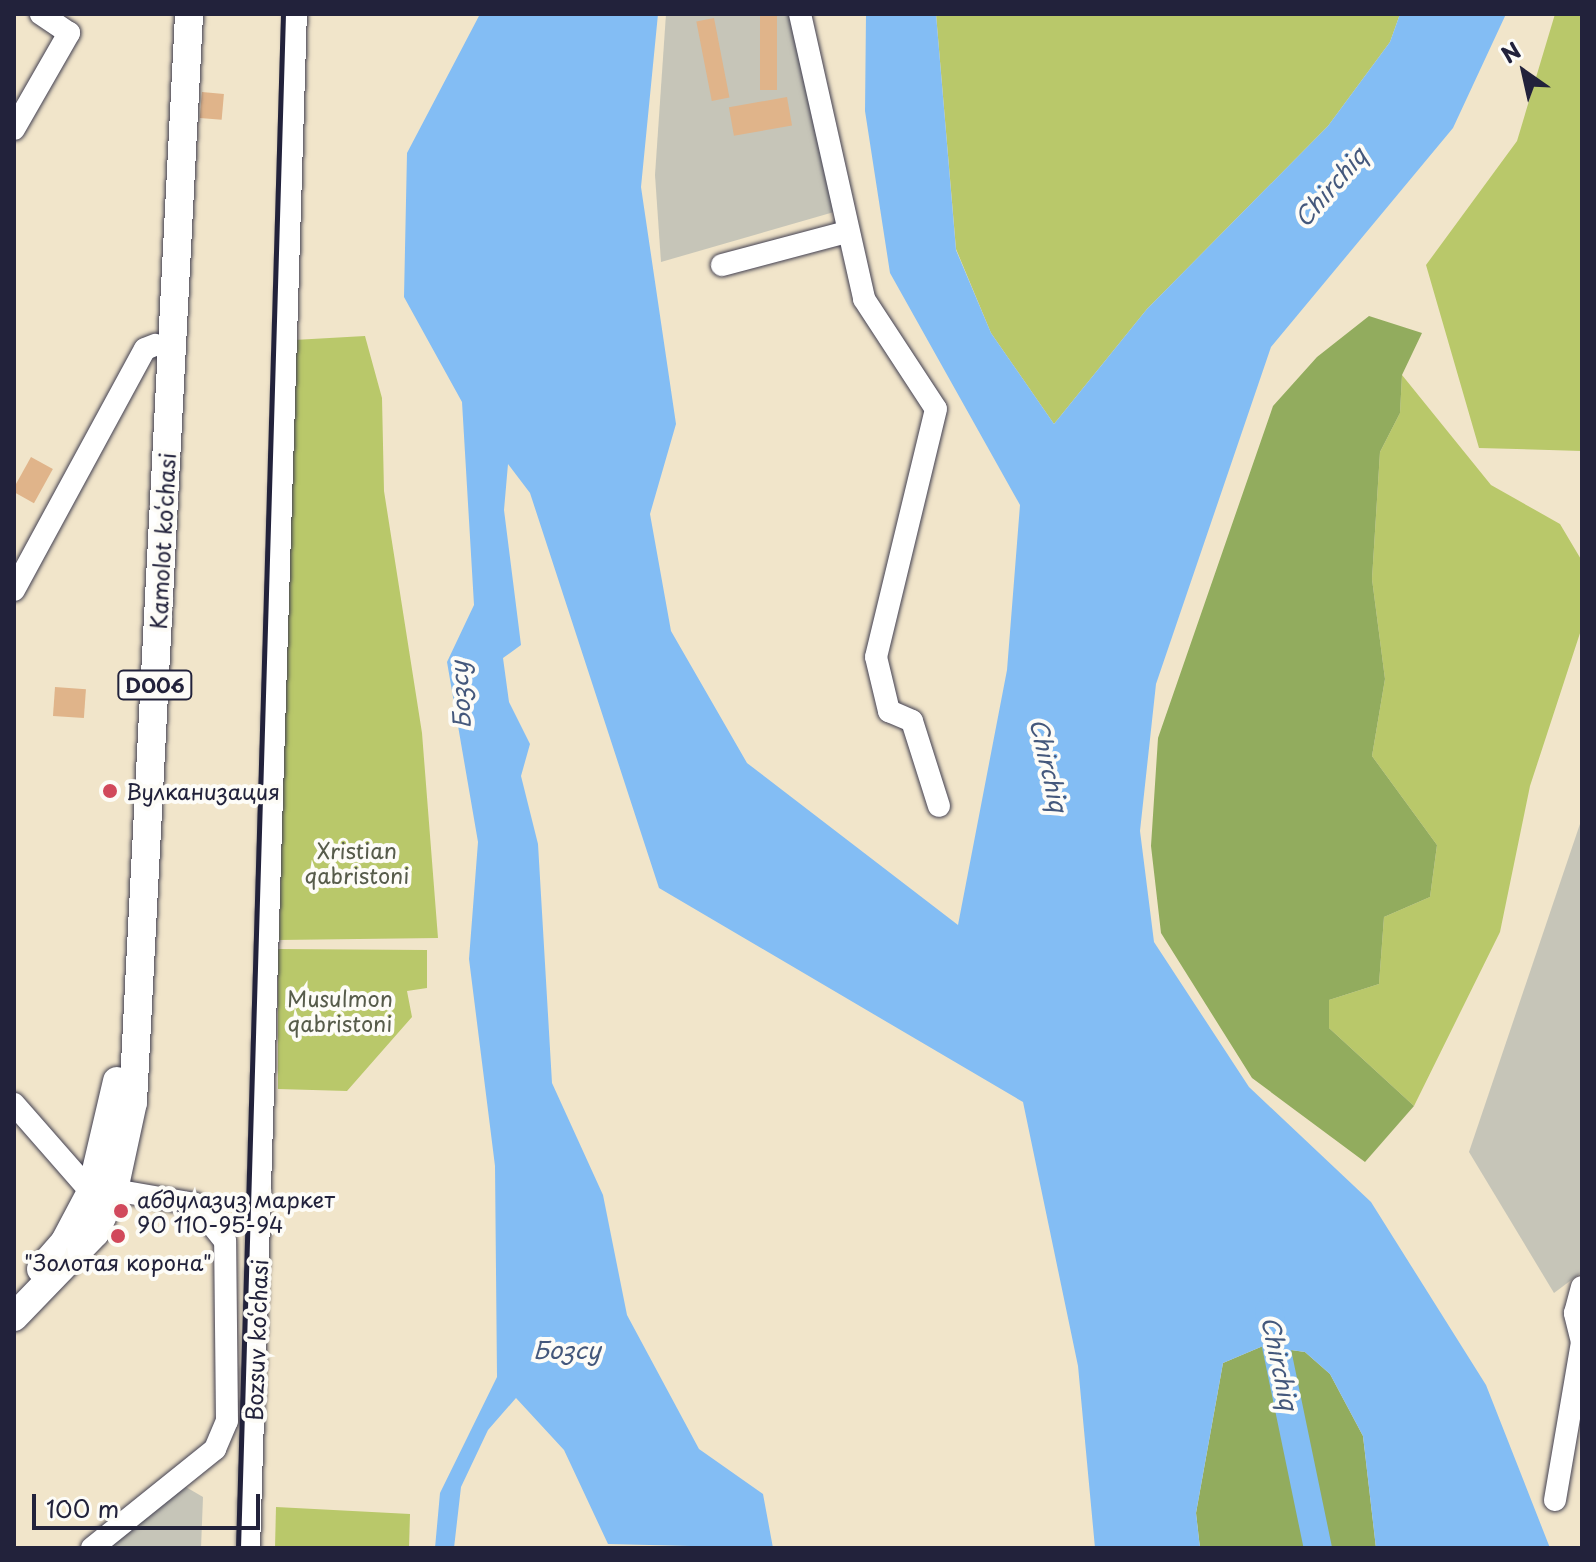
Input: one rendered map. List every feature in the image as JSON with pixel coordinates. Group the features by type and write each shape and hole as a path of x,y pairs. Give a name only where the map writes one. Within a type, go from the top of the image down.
{"main road":[{"name":"D006","path":"14,1294 65,1241 103,1191 123,1011 173,14"},
{"name":"Kamolot ko‘chasi","path":"14,1317 82,1251 133,1102 189,14"}],"street":[{"path":"14,129 69,33 41,14"},
{"name":"Bozsuv ko‘chasi","path":"249,1548 296,14"},
{"path":"800,14 864,299 936,409 876,657 889,711 912,721 939,806"},
{"path":"722,265 847,232"},
{"path":"14,590 145,349 155,345"},
{"path":"14,1104 103,1191 195,1204 225,1241 227,1421 215,1449 92,1548"},
{"path":"1555,1500 1582,1342 1575,1313 1582,1287"}],"shaded area":[{"path":"666,14 810,14 834,212 661,262 655,175"},
{"path":"1582,818 1582,1272 1554,1293 1469,1152"},
{"path":"179,1483 203,1497 201,1548 99,1548"}],"green space":[{"path":"936,14 1400,14 1390,42 1328,126 1147,309 1054,424 991,333 956,249"},
{"path":"1555,14 1582,14 1582,451 1479,448 1426,265 1517,141"},
{"path":"1369,316 1422,333 1402,375 1400,413 1380,452 1372,579 1385,679 1372,756 1437,845 1430,897 1384,917 1379,984 1329,1000 1329,1028 1414,1106 1365,1162 1252,1078 1161,933 1151,846 1158,738 1273,406 1317,357"},
{"name":"Xristian qabristoni","path":"365,336 382,398 384,491 422,733 438,938 279,940 294,340"},
{"path":"1402,375 1491,485 1560,524 1582,561 1582,627 1530,786 1500,932 1414,1106 1329,1028 1329,1000 1379,984 1384,917 1430,897 1437,845 1372,756 1385,679 1372,579 1380,452 1400,413"},
{"name":"Musulmon qabristoni","path":"278,949 427,950 427,988 407,991 412,1017 347,1091 278,1089"},
{"path":"1263,1346 1305,1352 1330,1374 1363,1436 1376,1548 1200,1548 1196,1513 1223,1363"},
{"path":"276,1507 410,1514 409,1548 275,1548"}],"water":[{"name":"Бозсу","path":"480,14 658,14 641,187 676,424 650,514 671,631 747,763 958,925 1007,670 1020,505 890,273 865,111 866,14 936,14 956,250 991,333 1054,424 1147,309 1328,126 1390,42 1400,14 1506,14 1453,128 1271,347 1156,684 1140,831 1154,942 1249,1087 1371,1202 1486,1385 1550,1548 1376,1548 1363,1436 1330,1374 1305,1352 1263,1346 1223,1363 1196,1513 1200,1548 1095,1548 1078,1366 1023,1102 659,888 530,493 508,464 504,510 521,645 503,658 509,702 530,744 521,776 538,844 552,1083 603,1195 627,1315 699,1449 763,1494 773,1548 608,1544 564,1450 516,1398 488,1430 461,1487 454,1548 435,1548 440,1493 497,1377 495,1166 469,959 478,842 447,662 474,605 462,402 404,297 407,153"}],"building":[{"path":"760,14 777,14 777,90 760,90"},
{"path":"714,18 729,98 712,101 696,21"},
{"path":"202,92 224,94 222,120 200,118"},
{"path":"787,97 792,126 734,136 729,107"},
{"path":"31,457 53,469 34,503 14,492"},
{"path":"55,687 86,689 84,718 53,716"}],"waterway":[{"name":"Chirchiq","path":"1269,1312 1318,1548"}],"railway":[{"path":"238,1548 283,14"}],"place":[{"name":"Вулканизация","path":"110,791"},
{"name":"абдулазиз маркет 90 110-95-94","path":"121,1211"},
{"name":"\"Золотая корона\"","path":"118,1236"}]}
